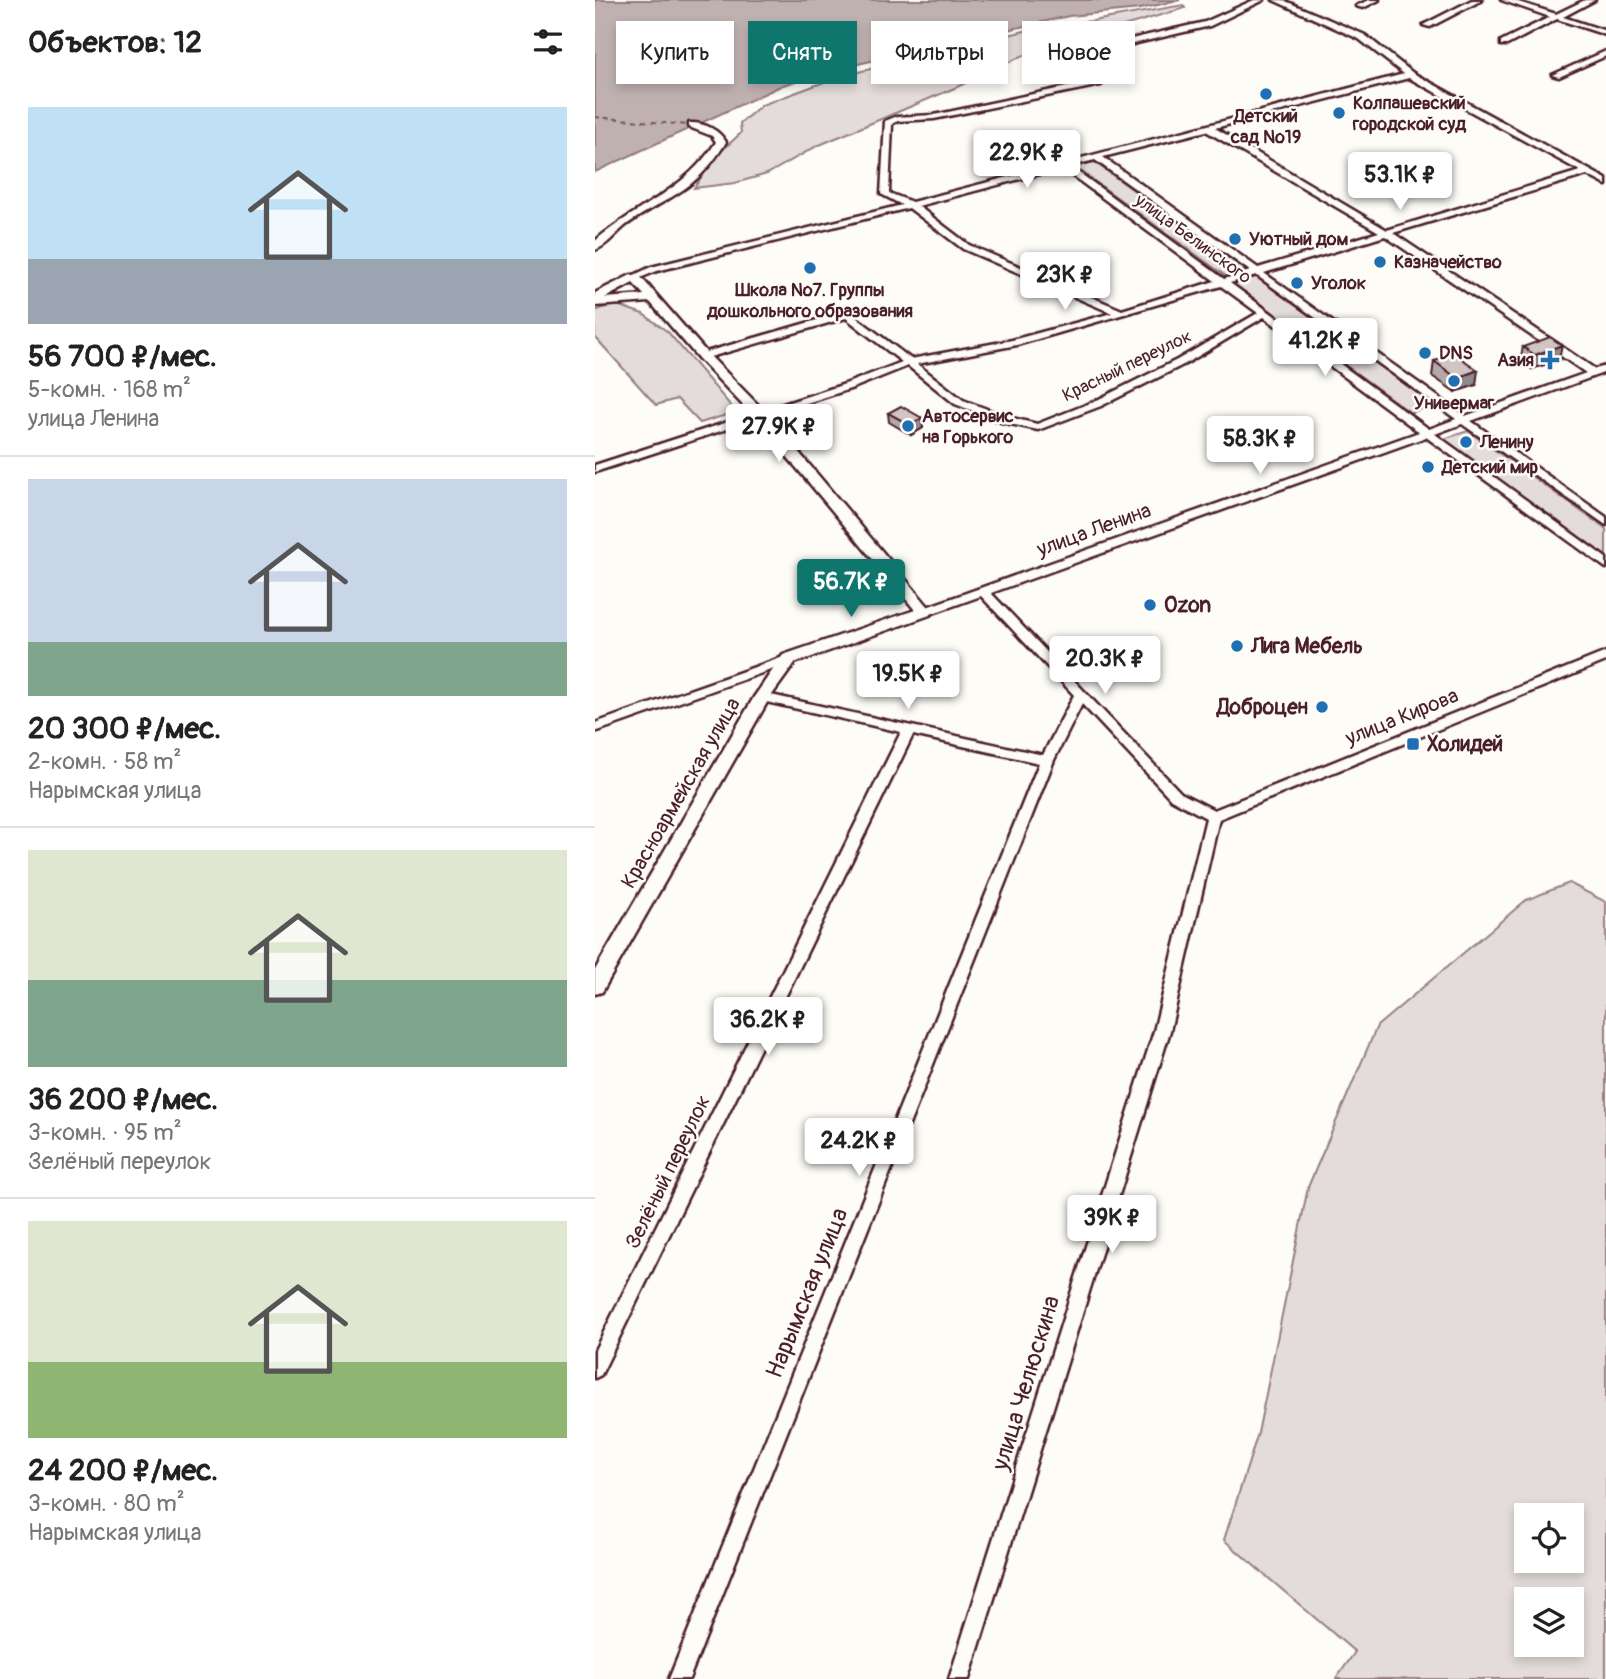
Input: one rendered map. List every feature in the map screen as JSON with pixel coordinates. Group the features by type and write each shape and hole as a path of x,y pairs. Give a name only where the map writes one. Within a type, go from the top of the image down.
{"main road":[{"path":"595,247 603,230 684,189 713,155 721,142 716,134 693,125"},
{"path":"595,300 635,277 703,356 760,415 925,612"},
{"path":"595,300 652,298"},
{"name":"улица Ленина","path":"789,659 925,612"},
{"name":"Красноармейская улица","path":"595,987 762,697 789,659"}],"street":[{"path":"1121,313 966,247 911,205 885,194 888,123 895,119 934,117 1098,83 1115,72 1109,61 1111,52 1121,44 1207,24 1260,0"},
{"path":"1277,0 1362,37 1410,75 1606,182"},
{"path":"1360,6 1375,0"},
{"path":"1427,25 1478,0"},
{"path":"1505,0 1606,33"},
{"path":"1504,43 1591,0"},
{"path":"1556,75 1606,53"},
{"path":"635,277 654,269 1410,75"},
{"path":"1208,128 1385,232 1600,371"},
{"name":"улица Белинского","path":"1097,157 1606,522"},
{"name":"улица Белинского","path":"1063,166 1425,434 1606,564"},
{"path":"595,469 849,386 910,362 1013,343 1121,313 1587,172"},
{"name":"Красный переулок","path":"703,356 848,314 959,402 1005,420 1038,427 1109,398 1181,362 1264,313"},
{"name":"улица Ленина","path":"925,612 1600,371"},
{"path":"984,592 1176,796 1213,816"},
{"name":"улица Кирова","path":"1213,816 1606,656"},
{"name":"улица Ленина","path":"595,728 789,659"},
{"name":"Нарымская улица","path":"679,1679 1047,760 1080,695"},
{"path":"762,697 1047,760"},
{"name":"Зелёный переулок","path":"595,1369 909,729"},
{"name":"улица Челюскина","path":"959,1679 1162,1031 1213,816"}],"shaded area":[{"path":"595,0 1180,0 1140,9 1069,16 1047,21 1022,21 1022,27 1008,30 1008,21 871,21 871,61 857,64 857,21 748,21 748,84 786,84 595,172"},
{"path":"1183,5 1185,8 1135,23 1093,21"},
{"path":"1022,32 1022,56 1008,63 1008,35"},
{"path":"871,69 871,84 963,84 817,146 767,174 735,183 694,188 715,157 741,133 740,123 762,105 819,84 857,84 857,72"},
{"path":"1094,162 1247,271 1227,277 1075,167"},
{"path":"1256,277 1434,405 1411,413 1234,284"},
{"path":"614,304 643,314 668,332 736,412 700,423 677,399 656,405 595,337 595,311"},
{"path":"1468,431 1606,529 1606,556 1443,439"},
{"path":"1569,883 1606,902 1606,1679 1336,1679 1355,1652 1224,1540 1258,1433 1308,1187 1377,1026 1526,900"}],"building":[{"path":"1550,337 1562,345 1535,355 1523,347"},
{"path":"1455,354 1478,370 1457,378 1434,361"},
{"path":"901,406 922,418 910,425 888,413"}],"ferry route":[{"path":"595,117 688,125"}],"place":[{"name":"Детский сад №19","path":"1266,94"},
{"name":"Колпашевский городской суд","path":"1339,113"},
{"name":"Уютный дом","path":"1235,239"},
{"name":"Казначейство","path":"1380,262"},
{"name":"Школа №7. Группы дошкольного образования","path":"810,268"},
{"name":"Уголок","path":"1297,283"},
{"name":"DNS","path":"1425,353"},
{"name":"Азия","path":"1550,360"},
{"name":"Универмаг","path":"1454,381"},
{"name":"Автосервис на Горького","path":"908,426"},
{"name":"Ленину","path":"1466,442"},
{"name":"Детский мир","path":"1428,467"},
{"name":"Ozon","path":"1150,605"},
{"name":"Лига Мебель","path":"1237,646"},
{"name":"Доброцен","path":"1322,707"},
{"name":"Холидей","path":"1413,744"}]}
